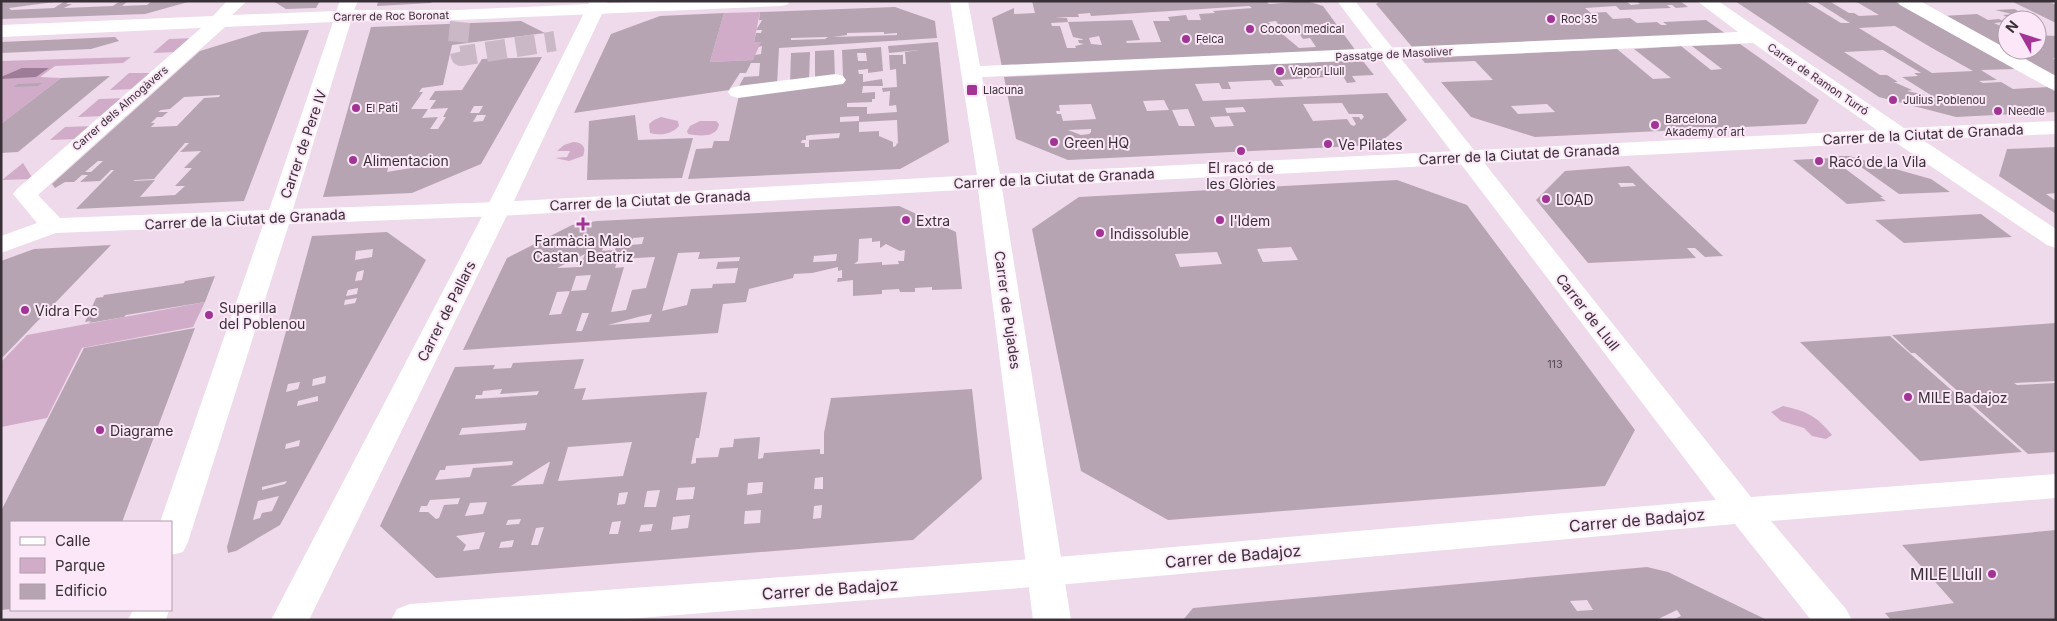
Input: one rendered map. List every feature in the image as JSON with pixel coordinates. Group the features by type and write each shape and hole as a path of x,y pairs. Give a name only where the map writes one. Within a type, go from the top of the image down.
{"street":[{"name":"Carrer dels Almogàvers","path":"19,192 214,26 223,14 238,1"},
{"name":"Carrer de Roc Boronat","path":"1,31 214,26 346,8 458,15 597,6 781,1"},
{"name":"Carrer de Pujades","path":"959,1 990,181 1052,620"},
{"name":"Carrer de Llull","path":"1346,1 1743,510 1833,620"},
{"name":"Carrer de Ramon Turró","path":"1706,1 1757,38 2056,240"},
{"path":"1906,1 2056,84"},
{"name":"Carrer de Pallars","path":"290,620 498,209 597,6"},
{"name":"Carrer de Pere IV","path":"172,539 342,29 346,8"},
{"name":"Passatge de Masoliver","path":"971,72 1757,38"},
{"path":"738,92 836,80"},
{"name":"Carrer de la Ciutat de Granada","path":"1,245 53,226 498,209 990,181 2056,127"},
{"path":"19,192 53,226"},
{"name":"Carrer de Badajoz","path":"410,620 1046,572 1743,510 2056,486"}],"green space":[{"path":"760,12 754,42 761,42 753,60 710,62 724,13"},
{"path":"194,38 177,52 153,53 169,39"},
{"path":"131,57 123,63 55,66 40,77 61,78 1,124 1,61"},
{"path":"129,73 154,73 134,89 110,90"},
{"path":"126,98 105,116 78,117 99,99"},
{"path":"661,117 678,121 679,126 666,134 650,133 649,124"},
{"path":"700,121 716,121 719,124 718,129 707,135 688,134 687,131 690,126"},
{"path":"93,126 77,139 50,140 65,127"},
{"path":"573,142 583,146 583,156 569,161 555,158 567,157 570,151 557,151 564,145"},
{"path":"23,163 33,179 2,180"},
{"path":"205,302 193,327 82,348 47,418 1,427 1,362 27,335"},
{"path":"1783,406 1810,415 1832,435 1826,439 1812,436 1804,428 1781,421 1771,412"}],"shaded area":[{"path":"22,68 49,68 36,77 1,79 1,77"}],"building":[{"path":"1,1 62,1 9,8 11,10 54,8 65,1 70,1 66,4 72,4 64,8 113,6 120,1 128,1 122,6 147,5 152,1 188,2 145,14 1,19"},
{"path":"273,1 320,1 316,8 286,9"},
{"path":"378,1 433,1 431,3 377,6"},
{"path":"1032,1 1266,1 1269,4 1307,1 1323,6 1356,51 1002,67 992,18 1014,8 1014,14 1035,13","holes":["1249,6 1252,8 1199,14 1201,20 1188,20 1186,15 1168,17 1170,21 1153,21 1161,42 1127,43 1126,41 1140,40 1132,20 1068,22 1067,18 1055,17 1079,17 1078,14 1090,13 1091,16","1276,21 1280,27 1294,26 1303,39 1310,38 1316,47 1299,48 1268,22","1068,22 1073,37 1082,39 1078,40 1079,43 1084,44 1075,46 1076,48 1067,48 1060,26 1052,26 1051,23","1099,36 1102,45 1091,44 1089,38"]},
{"path":"1380,1 1626,1 1631,5 1640,4 1636,1 1680,1 1688,7 1676,8 1672,5 1667,5 1671,8 1620,10 1616,6 1585,8 1591,13 1606,12 1613,19 1630,18 1637,23 1657,22 1661,25 1667,25 1663,22 1706,20 1726,34 1413,48 1376,4"},
{"path":"1735,1 1805,1 1841,23 1850,23 1815,1 1829,1 1849,13 1859,16 1879,15 1855,1 1894,1 2015,69 1981,70 1997,80 1979,81 1983,83 2001,82 2013,89 2048,87 2056,92 2056,112 1956,117 1879,97","holes":["1895,26 1973,71 1932,73 1859,28","1883,50 1921,73 1914,73 1918,76 1902,77 1934,97 1907,91 1912,90 1894,82 1898,82 1887,75 1880,75 1844,52"]},
{"path":"2011,1 2048,1 2056,5 2056,23 2047,19 2047,10 2029,10"},
{"path":"895,7 935,21 937,38 779,48 777,85 737,90 744,77 759,76 760,63 751,63 746,73 740,73 729,90 574,113 611,34 660,16 724,13 710,62 753,60 755,55 761,54 762,46 758,47 761,42 754,42 756,33 761,33 762,30 756,30 762,20 759,20 760,12","holes":["884,32 884,34 897,33 897,35 833,37 847,35 847,33","828,37 825,39 791,40 791,38"]},
{"path":"1977,14 1988,20 1997,19 1997,23 1994,23 1997,24 1997,46 1942,16"},
{"path":"521,21 545,33 452,45 443,85 422,88 419,92 423,92 411,109 428,109 422,118 438,117 430,129 438,129 446,117 443,117 448,108 430,109 436,100 429,100 435,91 462,90 482,59 542,57 481,164 412,193 323,197 371,27","holes":["474,106 483,106 479,113 470,113","477,115 486,115 483,121 473,122","411,165 411,168 387,172 388,168"]},
{"path":"309,30 244,201 76,209 114,170 111,170 100,181 80,182 88,175 82,175 74,182 65,182 55,188 52,184 200,51 262,32","holes":["220,95 219,97 204,98 177,126 151,127 155,123 151,123 157,117 162,117 168,112 158,112 170,109 184,97","185,143 189,143 180,152 201,151 184,168 192,168 175,186 185,186 175,195 140,197 155,180 133,181 154,179","98,161 103,161 91,172 85,172"]},
{"path":"2047,36 2056,36 2056,58 2053,58 2056,60 2056,78 2023,60 2047,60"},
{"path":"115,37 119,41 91,49 1,53 1,42"},
{"path":"938,42 949,142 900,169 688,179 696,149 712,148 714,141 729,141 739,95 843,77 842,50 881,47 883,71 868,73 868,69 858,70 859,74 863,74 863,82 882,79 883,86 863,86 862,93 875,92 875,99 872,99 872,102 847,103 847,107 867,107 867,114 897,112 896,105 889,106 890,91 883,92 882,88 897,87 896,69 890,70 889,55 903,55 903,64 906,64 905,52 919,50 889,53 888,46","holes":["857,53 866,53 867,61 858,61","859,116 859,121 840,122 840,117","897,120 898,144 893,147 893,142 879,136 879,131 859,132 859,122","840,133 839,138 809,140 809,147 805,147 805,143 801,143 802,140 806,140 806,136"]},
{"path":"1740,44 1819,100 1806,124 1535,137 1471,117 1441,82 1493,80 1475,61 1425,63 1421,58 1617,49 1653,79 1671,78 1634,49 1681,46 1711,70 1722,69 1692,46","holes":["1547,104 1555,112 1518,114 1511,106"]},
{"path":"834,50 835,78 815,80 815,51"},
{"path":"810,52 809,81 790,84 791,53"},
{"path":"1362,60 1374,75 1352,76 1356,82 1347,83 1343,76 1280,80 1284,86 1275,86 1271,80 1228,82 1231,89 1222,89 1219,83 1195,84 1203,101 1387,93 1407,120 1377,145 1068,160 1016,139 1004,77","holes":["1164,100 1169,110 1147,111 1143,101","1342,103 1349,114 1362,114 1364,117 1361,120 1359,117 1352,117 1356,124 1354,126 1347,119 1313,121 1303,104","1091,104 1096,119 1063,121 1061,114 1057,114 1056,111 1060,111 1059,105","1243,107 1246,112 1227,113 1225,108","1188,109 1195,126 1179,126 1172,110","1229,116 1234,126 1215,127 1210,117","1091,129 1089,134 1081,135 1068,130"]},
{"path":"110,76 18,152 1,153 1,124 61,78"},
{"path":"42,83 38,86 13,87 18,84"},
{"path":"635,115 638,140 693,138 682,178 587,180 589,121"},
{"path":"2056,147 2056,193 2046,194 2056,201 2056,214 1999,176 2007,149"},
{"path":"1832,156 1849,156 1931,179 1950,192 1899,194 1857,164 1841,162"},
{"path":"1831,158 1886,201 1847,204 1793,160"},
{"path":"1629,166 1723,256 1705,257 1695,248 1687,248 1696,258 1588,263 1536,200 1565,171","holes":["1618,183 1633,183 1636,186 1621,187"]},
{"path":"1397,180 1467,205 1635,430 1605,486 1168,520 1081,471 1032,229 1079,197","holes":["1291,247 1298,260 1263,262 1257,249","1217,252 1222,264 1180,267 1175,254"]},
{"path":"899,206 956,232 962,289 932,290 932,287 915,288 915,292 900,292 899,289 882,290 882,294 853,296 853,280 837,282 838,278 842,278 842,270 838,271 838,267 812,273 794,274 793,278 749,289 746,302 723,304 718,333 463,350 507,258 572,225 597,221","holes":["644,237 642,244 630,245 633,238","872,238 872,242 880,241 880,248 886,244 900,251 905,250 904,261 898,261 899,264 882,265 882,262 854,264 858,261 859,239","605,242 618,242 615,250 602,251","700,252 698,259 740,257 739,261 718,262 716,269 738,268 735,283 713,284 712,288 691,289 687,305 662,311 678,253","585,254 580,267 557,268","837,254 836,261 813,262 814,256","655,257 646,288 632,290 626,310 611,312 624,267 615,268 618,259","591,275 586,290 571,291 576,276","570,291 561,314 549,315 557,292","582,313 589,313 582,331 576,331","652,314 649,322 608,325"]},
{"path":"1981,214 2012,237 1904,243 1875,220"},
{"path":"387,232 426,260 280,525 236,551 228,553 227,547 312,236","holes":["373,249 372,257 355,260 356,251","364,270 362,280 355,281 357,272","358,288 357,294 346,296 348,290","357,298 355,303 344,305 345,300","326,376 325,383 312,386 313,379","300,382 298,389 286,392 288,384","318,396 318,401 297,406 298,401","300,440 299,446 285,449 286,444","287,481 285,484 262,490 262,487","279,496 272,511 262,513 260,518 253,520 258,501"]},
{"name":"Vidra Foc","path":"111,245 1,359 1,261 34,249"},
{"path":"215,276 205,302 89,323 91,321 85,322 96,298 103,297 104,295 184,283 185,281"},
{"path":"2056,323 2056,381 2014,383 2017,385 2056,383 2056,452 2028,454 1915,353 1911,353 1892,335"},
{"name":"Diagrame","path":"195,328 122,521 10,521 10,609 1,610 1,511 84,348"},
{"name":"MILE Badajoz","path":"1890,336 2022,452 1920,461 1800,342"},
{"path":"584,359 574,389 586,388 582,400 707,392 699,438 696,438 691,464 696,463 696,458 718,457 720,448 733,447 734,439 760,437 758,459 763,458 764,453 820,449 820,454 824,454 824,433 831,398 972,389 982,479 913,540 436,578 380,526 455,367 495,365 493,369 511,368 513,363","holes":["502,389 500,394 539,391 537,395 475,399 476,395 482,395 483,391","527,423 525,430 459,435 462,428","632,442 623,476 558,481 568,447","513,461 512,465 473,468 470,477 435,480 440,470 445,470 446,466","549,462 543,484 511,486","823,477 823,489 814,489 815,478","763,482 762,493 747,495 748,483","695,487 693,499 676,500 678,488","660,490 656,507 644,507 647,491","628,492 625,504 617,505 619,493","460,498 458,504 444,505 439,518 436,519 428,512 419,512 421,506 427,506 430,500","487,502 483,514 465,516 470,503","822,505 821,518 813,519 814,506","761,510 760,523 744,524 745,511","690,515 688,528 671,530 673,517","521,519 519,524 506,525 508,520","621,521 618,534 609,534 612,522","653,524 651,531 639,532 641,525","544,527 538,545 531,545 536,528","485,532 479,549 463,551 466,545 456,536","514,540 512,547 499,548 501,542"]},
{"name":"MILE Llull","path":"2056,530 2056,620 1891,620 1885,613 1954,603 1902,545"},
{"path":"1647,567 1668,572 1767,620 1672,620 1681,616 1677,610 1656,620 1183,620 1193,608","holes":["1587,600 1593,610 1577,611 1570,601"]}],"tunnel":[{"path":"460,22 458,44 461,56 555,41"}],"place":[{"name":"Roc 35","path":"1551,19"},
{"name":"Cocoon medical","path":"1250,29"},
{"name":"Felca","path":"1186,39"},
{"name":"Vapor Llull","path":"1280,71"},
{"name":"Llacuna","path":"972,90"},
{"name":"Julius Poblenou","path":"1893,100"},
{"name":"El Pati","path":"356,108"},
{"name":"Needle","path":"1998,111"},
{"name":"Barcelona Akademy of art","path":"1655,125"},
{"name":"Green HQ","path":"1054,142"},
{"name":"Ve Pilates","path":"1328,144"},
{"name":"El racó de les Glòries","path":"1241,151"},
{"name":"Alimentacion","path":"353,160"},
{"name":"Racó de la Vila","path":"1819,161"},
{"name":"LOAD","path":"1546,199"},
{"name":"Extra","path":"906,220"},
{"name":"l'Idem","path":"1220,220"},
{"name":"Farmàcia Malo Castan, Beatriz","path":"583,224"},
{"name":"Indissoluble","path":"1100,233"},
{"name":"Vidra Foc","path":"25,310"},
{"name":"Superilla del Poblenou","path":"209,315"},
{"name":"MILE Badajoz","path":"1908,397"},
{"name":"Diagrame","path":"100,430"},
{"name":"MILE Llull","path":"1992,574"}]}
